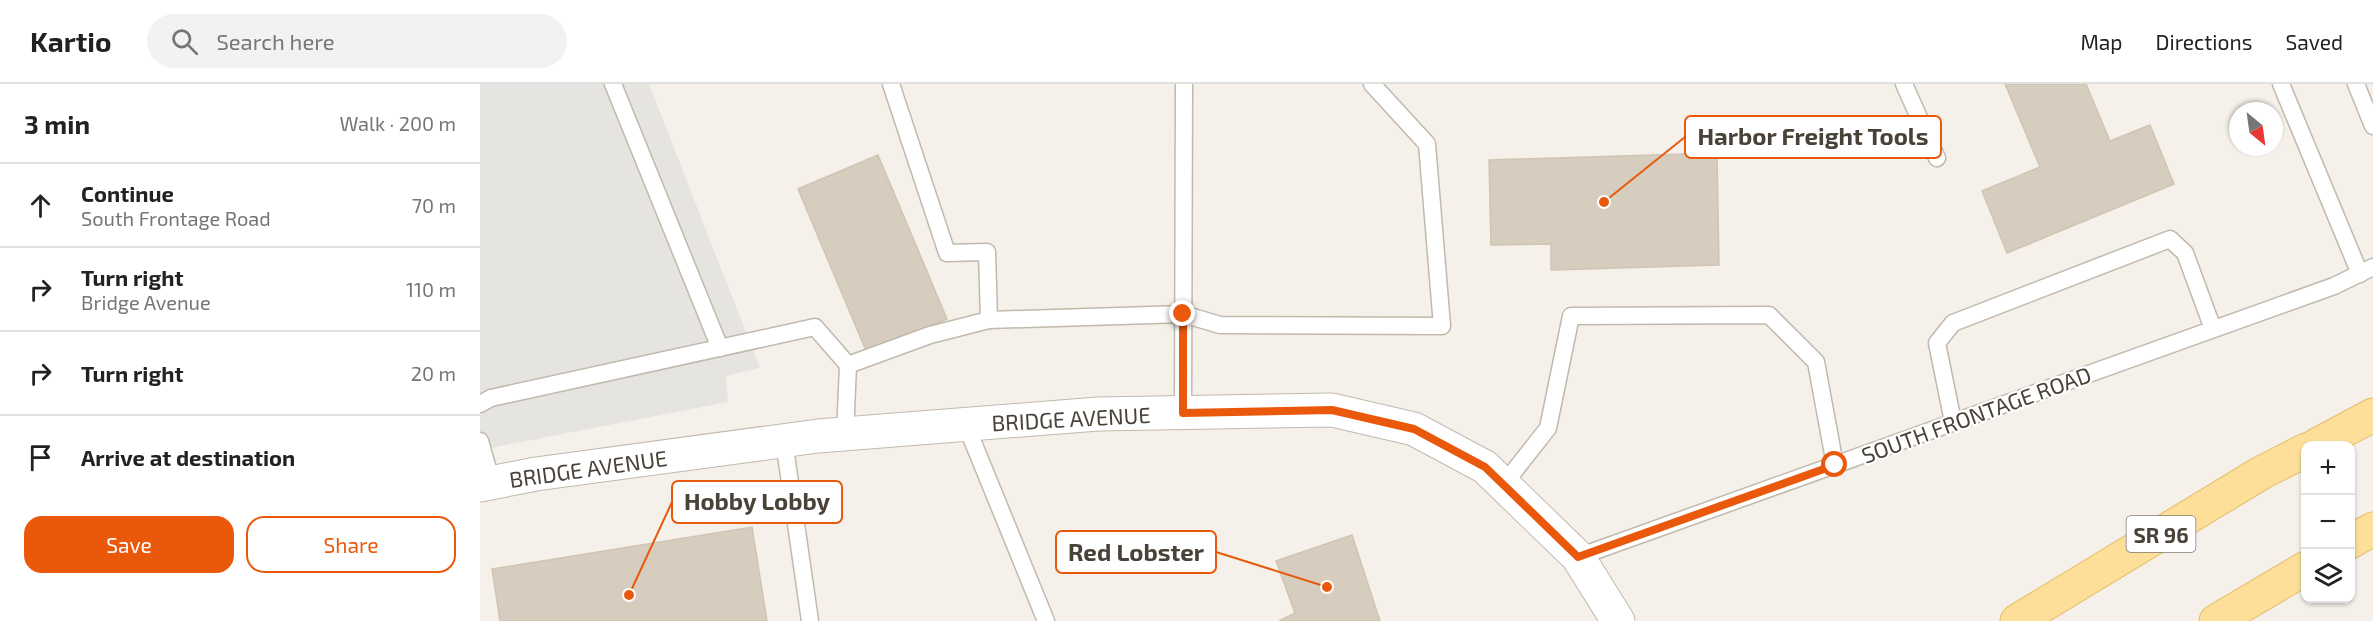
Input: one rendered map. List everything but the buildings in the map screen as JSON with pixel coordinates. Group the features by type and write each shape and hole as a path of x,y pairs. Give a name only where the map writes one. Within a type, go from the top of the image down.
{"main road":[{"path":"2324,441 2373,415"},
{"name":"SR 96","path":"2018,621 2261,473 2301,453"},
{"path":"2355,539 2373,529"},
{"path":"2216,621 2301,571"}],"street":[{"name":"BRIDGE AVENUE","path":"486,484 536,474 845,434 1098,414 1332,410 1414,429 1485,467 1578,557 1618,621"}],"lane":[{"path":"613,84 720,348"},
{"path":"891,84 947,253 987,252 989,320"},
{"path":"1183,413 1184,84"},
{"path":"848,365 930,335 989,320 1183,314 1220,325 1442,326 1427,144 1372,84"},
{"path":"1904,84 1937,158"},
{"path":"2281,84 2367,271"},
{"path":"2356,84 2373,126"},
{"path":"1953,422 1937,343 1953,322 2170,239 2185,253 2213,329"},
{"name":"SOUTH FRONTAGE ROAD","path":"1578,557 2334,286 2367,271"},
{"path":"1504,484 1548,429 1571,316 1769,315 1816,362 1835,465"},
{"path":"480,404 491,398 815,327 848,365 845,434"},
{"path":"966,424 1046,621"},
{"path":"480,441 486,484"},
{"path":"784,441 810,621"}],"shaded area":[{"path":"480,84 649,84 760,368 726,376 728,402 480,450"}],"place":[{"name":"Harbor Freight Tools","path":"1604,202"},
{"name":"Red Lobster","path":"1327,587"},
{"name":"Hobby Lobby","path":"629,595"}],"route":[{"path":"1183,314 1183,413 1332,410 1414,429 1485,467 1578,557 1835,465"}]}
